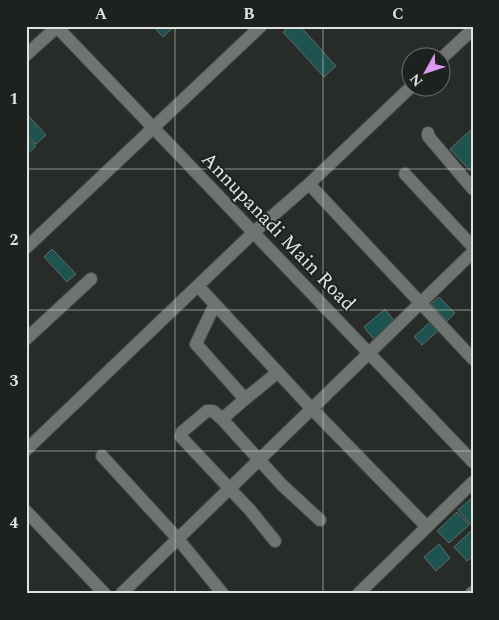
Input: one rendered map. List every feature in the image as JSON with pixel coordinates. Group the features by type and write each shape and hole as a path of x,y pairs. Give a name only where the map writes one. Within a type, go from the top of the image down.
{"street":[{"path":"26,55 57,26"},
{"name":"Annupanadi Main Road","path":"57,26 473,462"},
{"path":"26,248 261,26"},
{"path":"452,49 473,29"},
{"path":"26,450 254,232 309,184 402,96"},
{"path":"428,133 428,136 473,189"},
{"path":"405,174 473,247"},
{"path":"309,184 419,304 473,359"},
{"path":"121,594 473,252"},
{"path":"26,339 91,279"},
{"path":"198,286 311,408 427,527"},
{"path":"215,304 196,344 245,399"},
{"path":"222,419 278,372"},
{"path":"275,541 182,437 182,432 207,411 213,411 222,419 282,485 320,520"},
{"path":"102,456 178,539 222,594"},
{"path":"358,594 473,482"},
{"path":"26,511 105,594"}],"building":[{"path":"153,26 175,26 163,37"},
{"path":"289,26 300,26 336,66 324,77 283,32"},
{"path":"26,113 46,135 36,144 26,133"},
{"path":"473,128 473,174 450,149"},
{"path":"26,136 36,146 26,155"},
{"path":"52,249 76,274 67,282 44,257"},
{"path":"439,297 455,313 447,321 431,304"},
{"path":"385,309 396,323 375,341 364,327"},
{"path":"432,320 440,329 422,345 414,337"},
{"path":"473,497 473,522 470,524 458,510"},
{"path":"457,512 469,525 449,543 437,531"},
{"path":"472,530 473,556 467,561 454,547"},
{"path":"439,544 450,558 436,571 424,557"}]}
